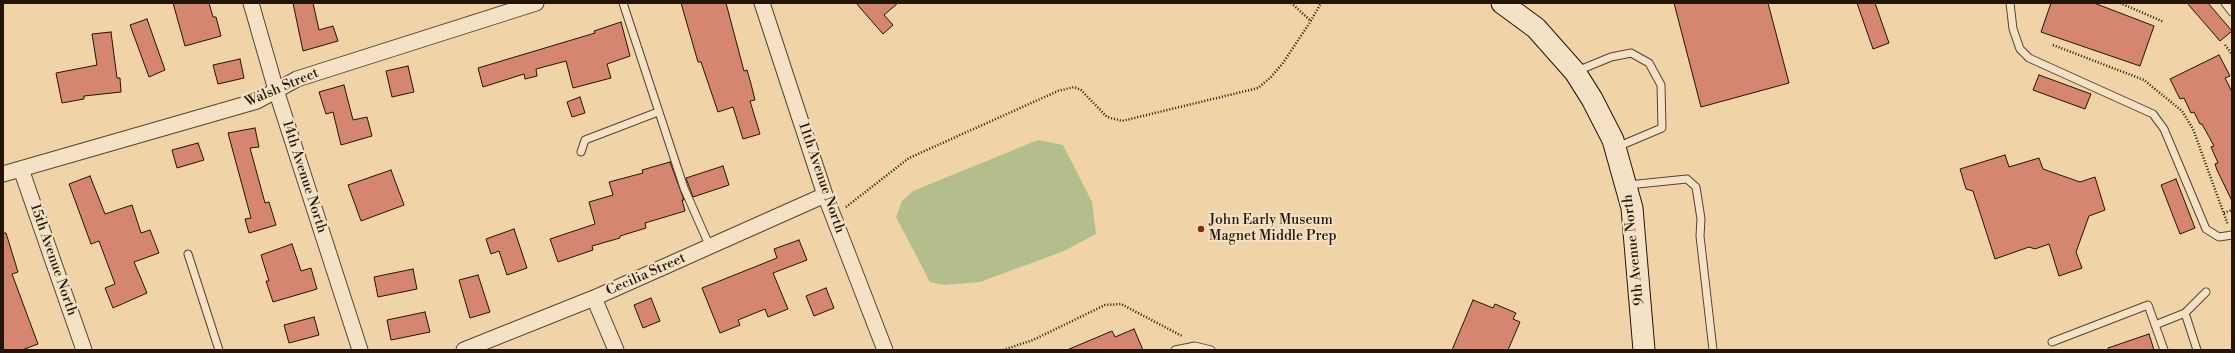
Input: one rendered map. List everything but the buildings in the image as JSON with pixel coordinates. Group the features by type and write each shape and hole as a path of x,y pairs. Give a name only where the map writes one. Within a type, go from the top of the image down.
{"street":[{"name":"14th Avenue North","path":"251,3 276,90 360,350"},
{"name":"Walsh Street","path":"3,174 257,101 297,79 536,3"},
{"name":"11th Avenue North","path":"762,3 825,195 885,350"},
{"name":"9th Avenue North","path":"1502,3 1536,28 1575,72 1602,118 1615,148 1627,185 1635,235 1644,350"},
{"name":"15th Avenue North","path":"22,169 84,350"},
{"name":"Cecilia Street","path":"464,350 488,346 825,195"},
{"path":"594,298 616,350"}],"lane":[{"path":"623,3 684,188 710,247"},
{"path":"2010,3 2013,29 2020,49 2029,58 2153,114 2164,129 2206,229 2219,237 2232,235"},
{"path":"2225,3 2232,12"},
{"path":"1575,72 1611,57 1631,53 1649,63 1661,85 1662,128 1615,148"},
{"path":"580,152 585,140 658,112"},
{"path":"1627,185 1687,179 1696,187 1701,219 1700,236 1713,350"},
{"path":"188,254 219,350"},
{"path":"2155,325 2184,314 2206,292"},
{"path":"2052,342 2148,305 2164,350"},
{"path":"2184,314 2197,350"},
{"path":"1175,350 1195,346 1211,350"}],"path":[{"path":"1292,3 1311,21"},
{"path":"834,217 876,182 909,158 1058,91 1074,87 1081,90 1107,117 1122,121 1258,88 1271,77 1283,63 1311,21 1320,3"},
{"path":"2120,3 2164,22"},
{"path":"2225,45 2232,54"},
{"path":"2224,213 2232,210"},
{"path":"1003,350 1033,340 1104,305 1121,304 1182,336"}],"green space":[{"path":"1038,140 1063,145 1092,202 1096,234 1064,251 980,282 943,285 930,282 896,217 902,201 913,191"}],"place":[{"name":"John Early Museum Magnet Middle Prep","path":"1201,229"}]}
